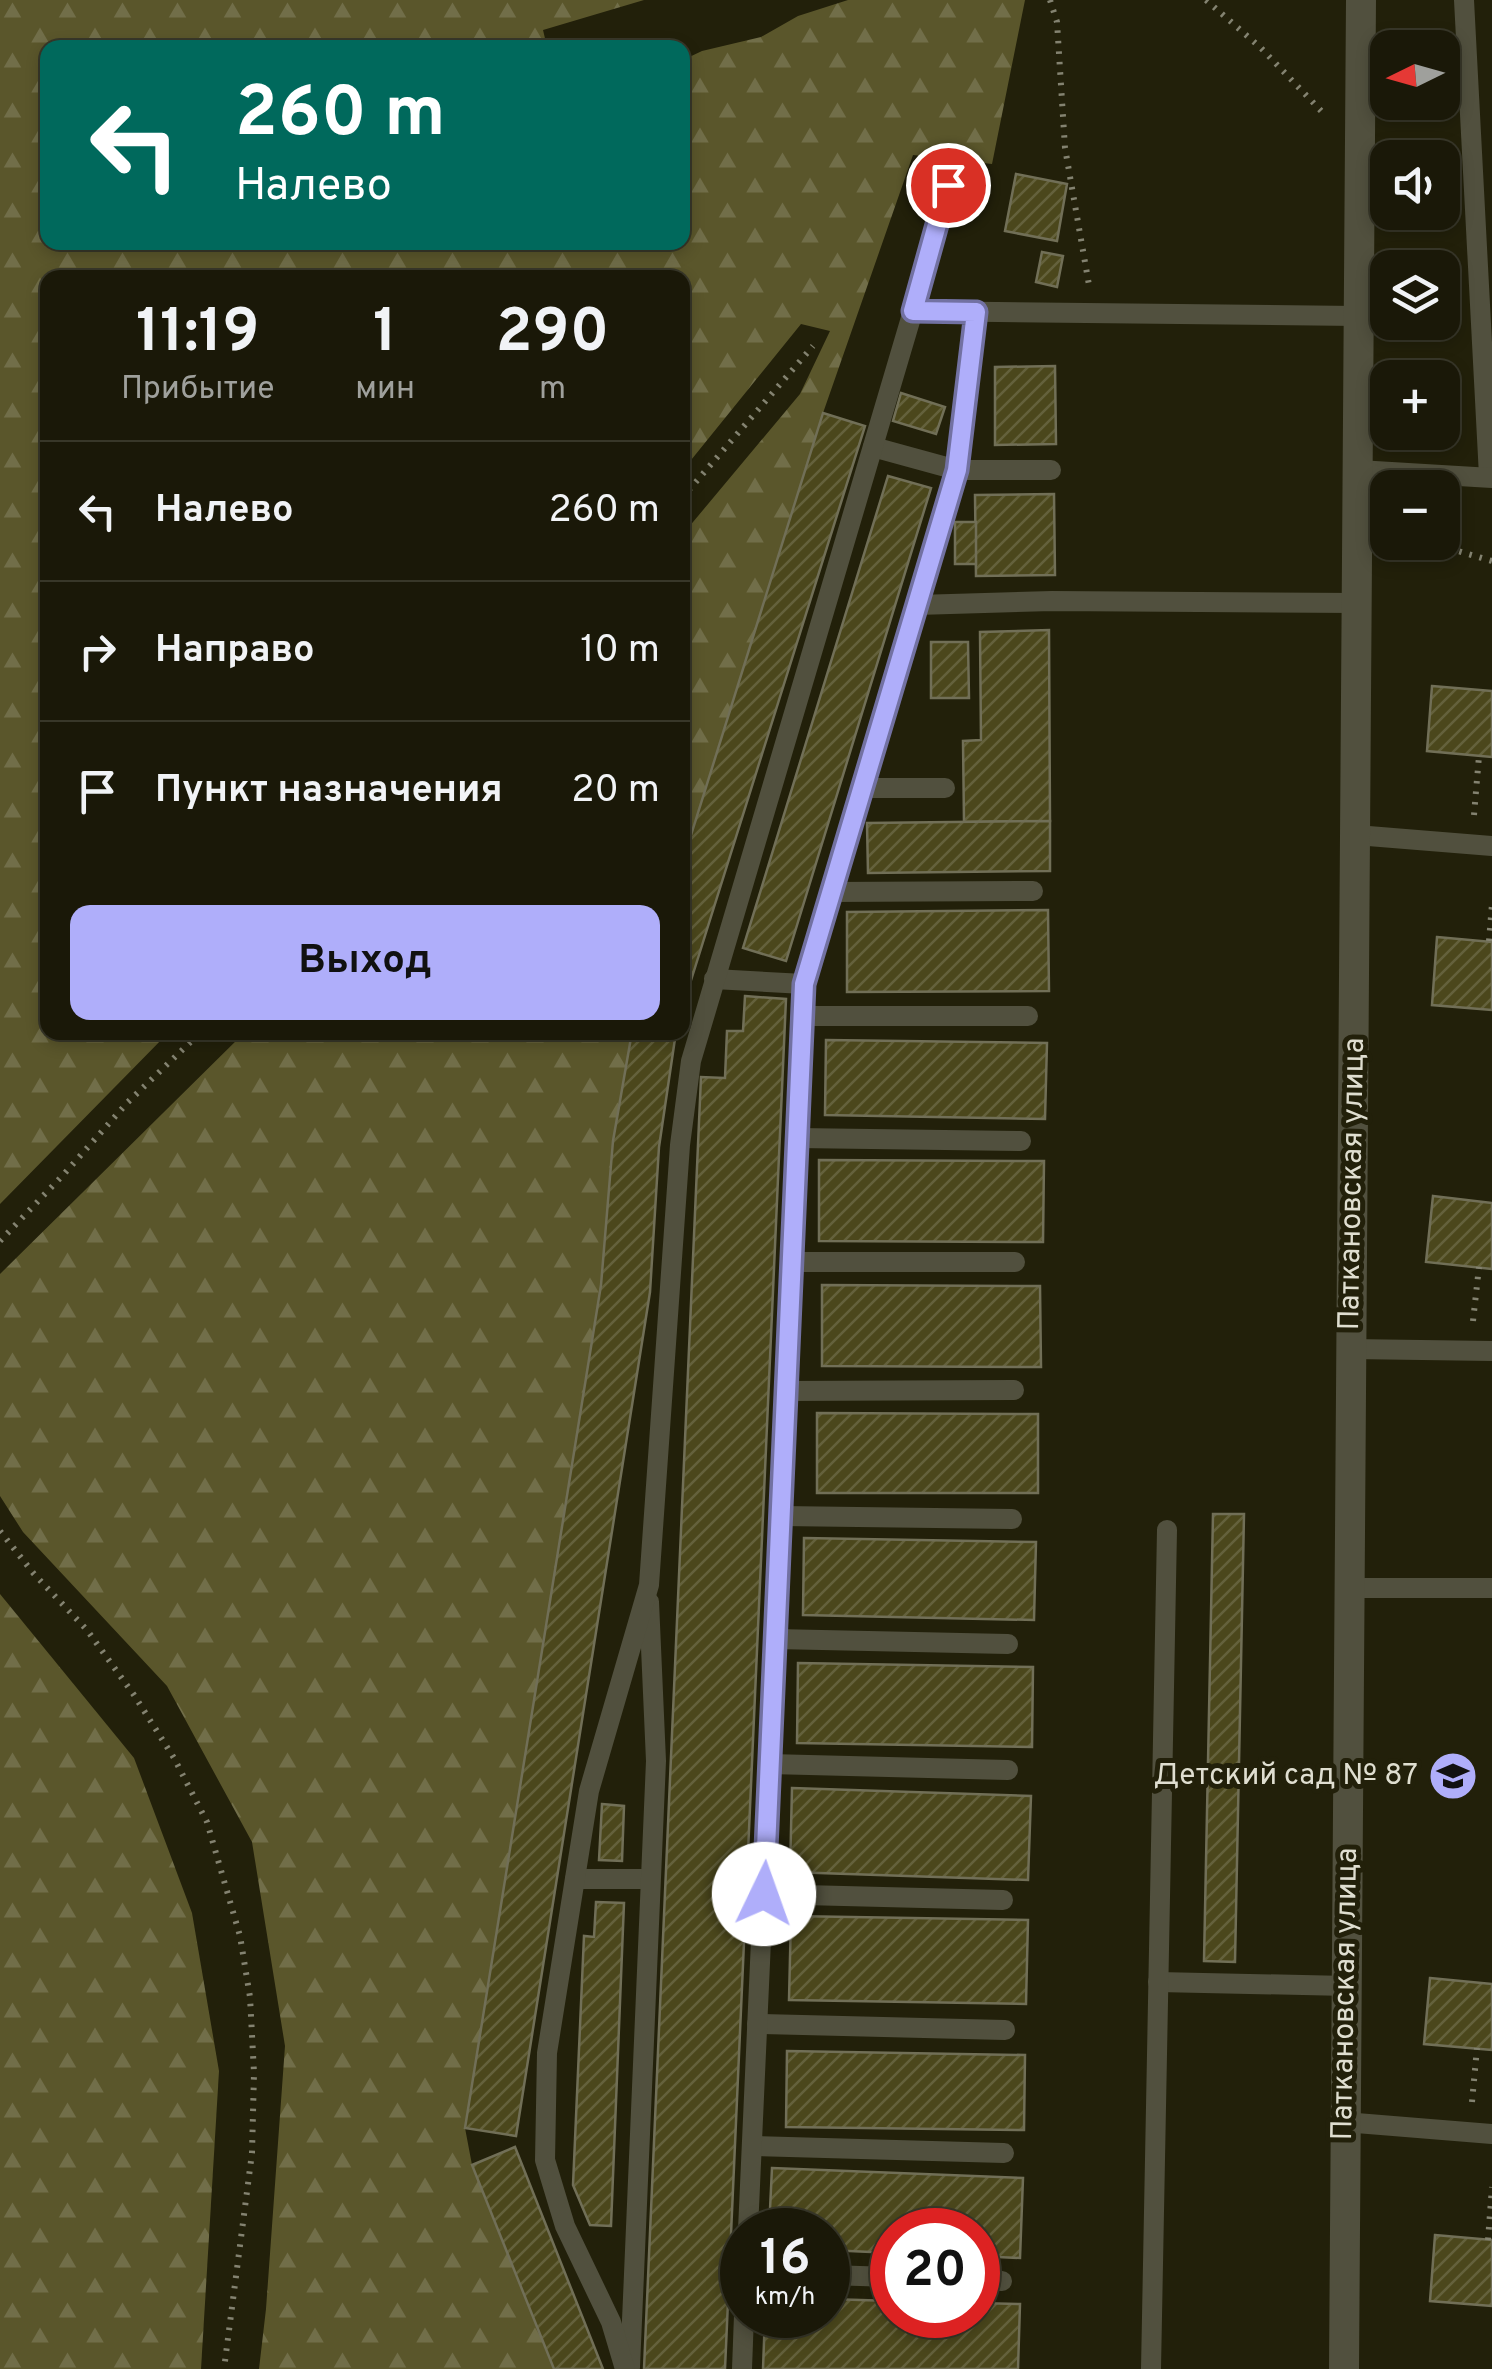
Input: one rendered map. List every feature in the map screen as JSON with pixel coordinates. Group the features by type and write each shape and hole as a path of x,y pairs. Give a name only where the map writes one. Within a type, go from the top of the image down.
{"street":[{"name":"Паткановская улица","path":"1344,2369 1361,0"}],"lane":[{"path":"1358,470 1490,477 1464,0"},
{"path":"627,2369 656,1761 648,1585 680,1146 692,1060 948,185"},
{"path":"913,311 1358,316"},
{"path":"749,2208 804,984 957,470 976,312"},
{"path":"874,447 957,470 1052,470"},
{"path":"917,605 1052,601 1356,603"},
{"path":"862,788 946,788"},
{"path":"1356,835 1482,846"},
{"path":"831,892 1034,891"},
{"path":"714,980 804,984"},
{"path":"802,1016 1028,1016"},
{"path":"797,1138 1022,1141"},
{"path":"791,1262 1015,1262"},
{"path":"1351,1349 1492,1351"},
{"path":"786,1390 1014,1390"},
{"path":"781,1516 1012,1519"},
{"path":"1151,2369 1168,1530"},
{"path":"627,2369 611,2322 565,2226 545,2160 547,2052 589,1791 648,1585"},
{"path":"1349,1588 1492,1588"},
{"path":"775,1639 1008,1644"},
{"path":"769,1764 1008,1770"},
{"path":"575,1879 650,1880"},
{"path":"764,1894 1004,1900"},
{"path":"1158,1982 1346,1986"},
{"path":"758,2024 1005,2030"},
{"path":"1344,2122 1492,2134"},
{"path":"752,2146 1004,2153"},
{"path":"742,2369 743,2338"}],"path":[{"path":"1050,0 1056,22 1065,148 1093,312"},
{"path":"1206,0 1261,48 1360,154"},
{"path":"690,489 813,346"},
{"path":"1460,552 1492,561"},
{"path":"1479,756 1482,846"},
{"path":"1489,941 1492,904"},
{"path":"0,1242 128,1102 193,1040"},
{"path":"1470,1350 1479,1267"},
{"path":"0,1531 87,1630 174,1758 207,1822 236,1921 250,1997 253,2121 224,2369"},
{"path":"1469,2132 1477,2048"},
{"path":"1488,2240 1492,2187"}],"green space":[{"path":"0,0 644,0 543,30 545,40 40,40 40,250 690,250 690,57 761,37 798,16 848,0 1025,0 992,164 913,155 823,413 690,841 690,526 800,394 830,331 801,324 690,461 690,270 40,270 40,1040 161,1040 0,1204"},
{"path":"237,1040 631,1040 601,1285 465,2128 472,2165 554,2369 259,2369 285,2046 252,1842 167,1686 23,1532 0,1496 0,1274"},
{"path":"0,1594 134,1758 192,1913 219,2071 201,2369 0,2369"}],"building":[{"path":"1016,174 1067,184 1057,241 1005,231"},
{"path":"1042,252 1063,256 1057,287 1036,282"},
{"path":"1055,366 1056,444 995,445 995,367"},
{"path":"901,393 945,407 936,434 893,421"},
{"path":"823,413 865,426 690,984 690,838"},
{"path":"888,476 931,488 786,961 743,948"},
{"path":"1054,494 1055,575 976,576 975,495"},
{"path":"955,522 976,522 976,564 955,564"},
{"path":"1049,630 1050,821 964,822 963,741 981,740 980,632"},
{"path":"931,642 968,642 969,698 931,698"},
{"path":"1432,686 1492,691 1492,757 1427,751"},
{"path":"1050,821 1050,871 868,873 867,823"},
{"path":"1048,910 1049,991 847,992 847,912"},
{"path":"1437,937 1492,942 1492,1010 1432,1005"},
{"path":"745,996 786,999 732,2208 720,2208 720,2338 726,2338 725,2369 644,2369 701,1077 725,1078 727,1031 743,1031"},
{"path":"631,1040 675,1040 659,1147 650,1292 516,2136 465,2128 601,1285 613,1141"},
{"path":"826,1040 1047,1043 1045,1119 825,1115"},
{"path":"819,1160 1044,1161 1043,1242 819,1241"},
{"path":"1433,1196 1492,1203 1492,1269 1426,1262"},
{"path":"822,1285 1040,1286 1041,1367 822,1366"},
{"path":"817,1413 1038,1414 1038,1493 817,1493"},
{"path":"1213,1514 1244,1514 1235,1962 1204,1961"},
{"path":"804,1538 1036,1542 1034,1620 803,1615"},
{"path":"798,1663 1033,1667 1032,1747 797,1743"},
{"path":"792,1788 1031,1796 1028,1880 790,1872"},
{"path":"602,1804 624,1806 622,1861 599,1860"},
{"path":"596,1902 624,1903 611,2226 590,2225 573,2185 584,1936 594,1937"},
{"path":"791,1916 1028,1920 1026,2004 789,2000"},
{"path":"1430,1978 1492,1984 1492,2050 1424,2044"},
{"path":"787,2051 1025,2055 1024,2130 786,2127"},
{"path":"515,2147 603,2369 554,2369 472,2165"},
{"path":"772,2168 1023,2178 1020,2258 1000,2257 1000,2208 870,2208 870,2252 850,2251 850,2208 770,2208"},
{"path":"1435,2235 1492,2240 1492,2306 1430,2301"},
{"path":"850,2300 870,2300 870,2338 1000,2338 1000,2304 1020,2304 1018,2369 763,2369 764,2338 850,2338"}],"place":[{"name":"Детский сад № 87","path":"1453,1776"}],"route":[{"path":"764,1894 804,984 957,470 976,312 913,311 948,185"}]}
